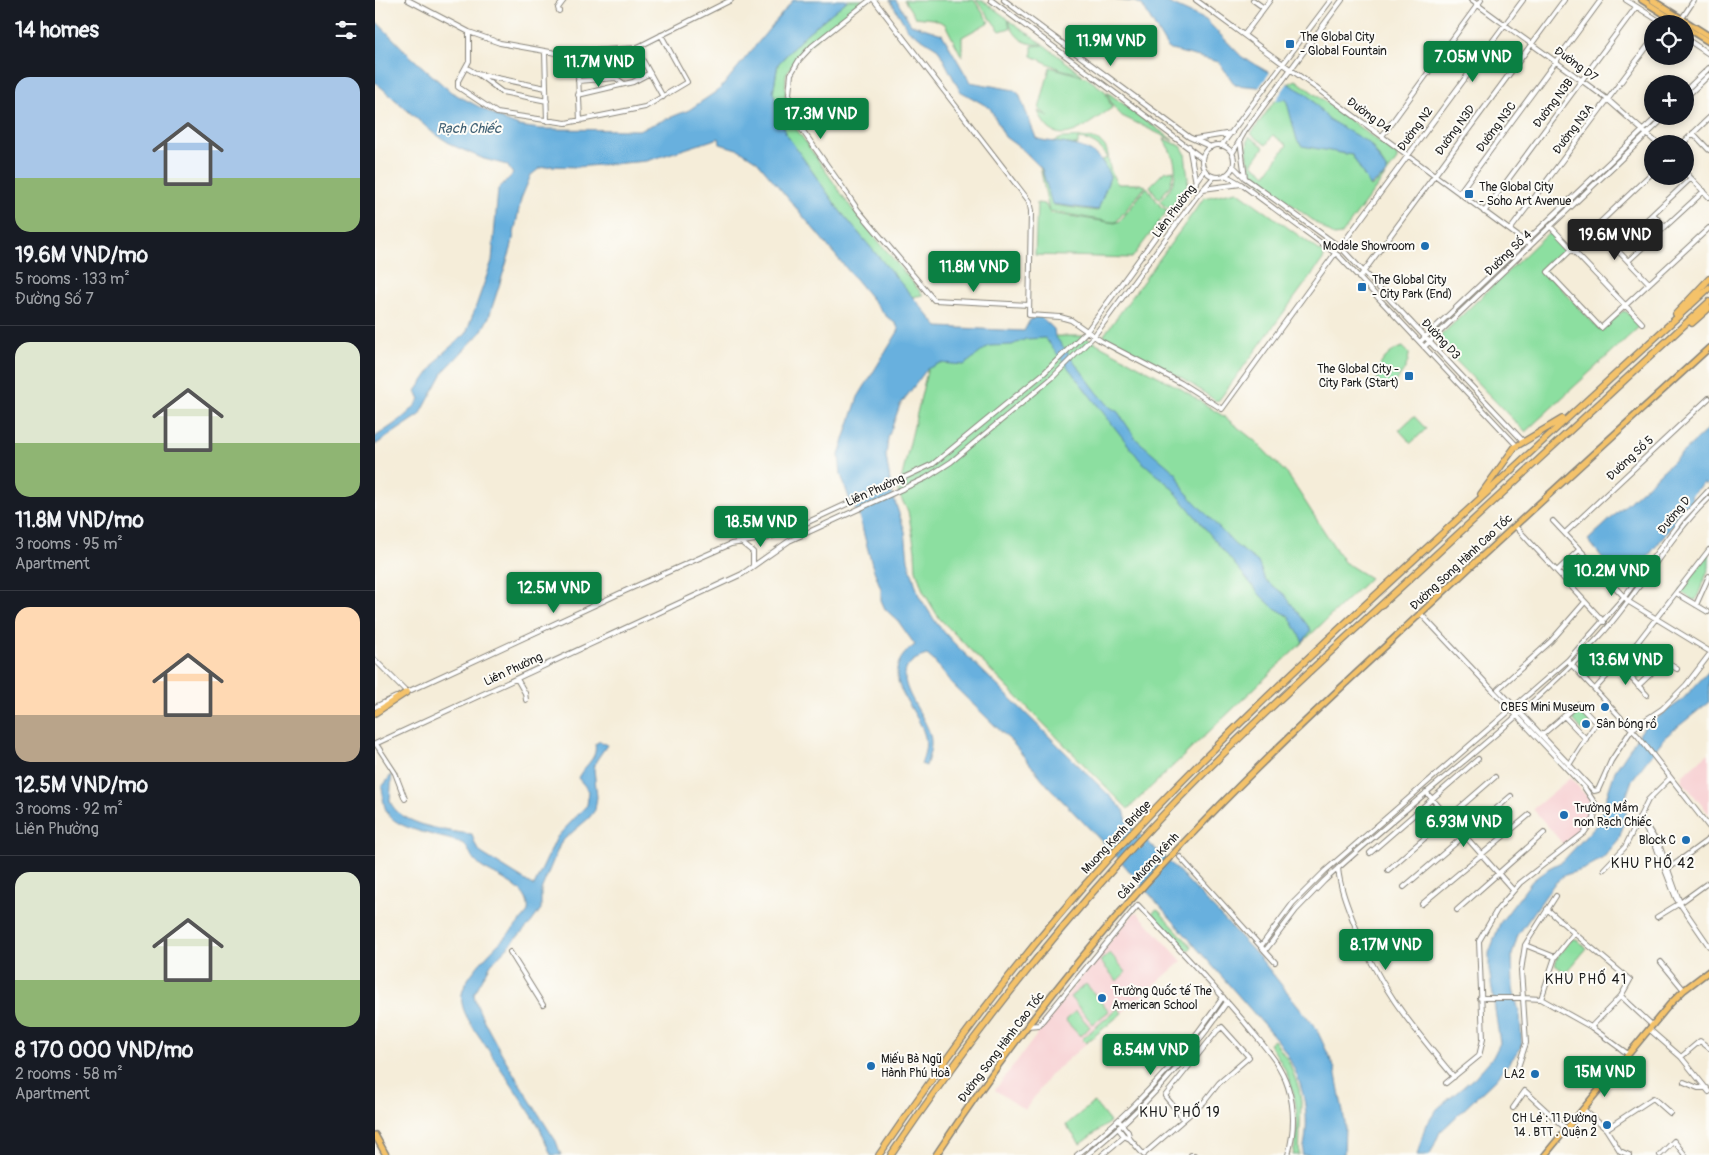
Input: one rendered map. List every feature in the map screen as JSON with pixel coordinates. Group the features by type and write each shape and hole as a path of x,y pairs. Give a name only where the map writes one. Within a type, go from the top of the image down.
{"highway":[{"path":"1608,380 1709,279"},
{"path":"1459,518 1709,288"},
{"path":"1611,393 1709,302"},
{"path":"1611,393 1709,308"},
{"name":"Muong Kenh Bridge","path":"891,1155 983,1025 1029,967 1115,867 1239,738 1611,393"},
{"path":"1459,518 1480,495 1508,455 1517,446 1547,429 1580,406"},
{"name":"Muong Kenh Bridge","path":"879,1155 975,1018 1107,860 1231,730 1459,518"},
{"path":"375,713 407,692"}],"main road":[{"path":"1642,0 1668,15"},
{"path":"1652,0 1671,15"},
{"path":"1694,29 1709,36"},
{"path":"1694,33 1709,42"},
{"name":"Đường Song Hành Cao Tốc","path":"1229,794 1420,613 1709,348"},
{"name":"Cầu Mương Kênh","path":"1085,954 1130,901 1229,794"},
{"name":"Đường Song Hành Cao Tốc","path":"936,1155 1027,1026 1085,954"},
{"path":"1545,1155 1650,1027 1684,990 1709,971"},
{"path":"375,1135 386,1155"}],"street":[{"path":"408,0 469,32 501,43 545,52 637,48 731,0"},
{"path":"559,11 558,8 564,0"},
{"path":"1029,305 937,302 933,299 858,210 798,124 788,89 795,66 813,46 872,0 1029,200 1031,211 1029,315 1064,318 1181,383 1222,409 1335,254 1344,251"},
{"path":"991,0 1189,146 1202,158 1204,170"},
{"path":"1003,0 1194,140 1211,147 1221,146 1232,154"},
{"name":"Đường D4","path":"1196,0 1530,245"},
{"path":"1253,0 1264,8"},
{"path":"1244,35 1270,0"},
{"path":"1221,146 1331,0"},
{"path":"1339,246 1245,178 1233,166 1232,154 1240,139 1342,0"},
{"name":"Đường D7","path":"1471,0 1582,81 1650,135"},
{"path":"1381,136 1481,0"},
{"name":"Đường N2","path":"1335,254 1339,246 1523,0"},
{"name":"Đường N3D","path":"1359,278 1563,0"},
{"name":"Đường N3C","path":"1459,193 1601,0"},
{"path":"1626,0 1650,15"},
{"path":"1684,15 1694,0"},
{"name":"Đường N3B","path":"1485,212 1637,6"},
{"path":"1013,16 1017,10"},
{"path":"469,32 469,61 467,68 458,81 458,88 497,113 547,121 579,121 645,108 687,82 661,35"},
{"path":"1694,44 1709,54"},
{"path":"637,48 663,97"},
{"name":"Đường N3A","path":"1510,230 1644,51"},
{"path":"545,52 547,121"},
{"path":"577,52 579,121"},
{"path":"467,68 502,92 547,100"},
{"path":"1091,74 1095,68"},
{"path":"1694,82 1709,68"},
{"path":"579,95 624,84 650,73"},
{"path":"477,74 546,88"},
{"path":"1694,89 1709,75"},
{"path":"578,81 616,78 624,84"},
{"path":"1709,118 1693,133 1709,150"},
{"path":"1167,130 1172,124"},
{"path":"1420,342 1651,125"},
{"name":"Đường Số 4","path":"1423,347 1654,125"},
{"path":"1194,140 1232,133"},
{"path":"1240,139 1245,178"},
{"path":"1189,146 1195,183"},
{"path":"1202,158 1211,147"},
{"path":"1214,177 1225,176 1233,166"},
{"name":"Liên Phường","path":"375,706 625,591 739,543 776,536 813,520 922,470 945,456 1044,373 1087,331 1204,170 1214,177 1203,189 1094,336 1052,378 951,462 926,478 781,545 742,574 375,744"},
{"name":"Đường D3","path":"1225,176 1241,184 1335,254 1517,446"},
{"path":"1644,181 1548,272 1601,328 1709,228"},
{"path":"1694,181 1709,197"},
{"path":"1203,189 1241,184"},
{"path":"1616,249 1684,185"},
{"path":"1628,261 1703,191"},
{"path":"1653,214 1665,227"},
{"path":"1299,227 1304,220"},
{"path":"1550,226 1642,323"},
{"path":"1595,227 1649,284"},
{"name":"Đường D3","path":"1339,246 1523,441"},
{"path":"1110,299 1118,304"},
{"name":"Đường Số 5","path":"1565,533 1709,398"},
{"name":"Đường D","path":"1265,952 1296,910 1338,868 1517,713 1570,662 1624,597 1681,520 1709,490"},
{"path":"1703,495 1708,500"},
{"name":"Đường D","path":"1261,946 1293,903 1337,860 1600,636 1629,602 1677,535 1708,500"},
{"path":"1553,521 1629,602 1655,620 1709,651"},
{"path":"1515,526 1604,622"},
{"path":"739,543 747,546 753,552 754,560 751,568"},
{"path":"1557,571 1580,549"},
{"path":"1595,689 1619,665 1709,550"},
{"path":"1697,605 1709,576"},
{"path":"1676,593 1708,612"},
{"path":"1513,709 1498,688 1551,641 1585,602"},
{"path":"1420,613 1517,713 1584,787 1596,805 1594,819 1584,833 1551,857 1513,890 1497,910 1479,941 1483,1039 1479,1056 1446,1083"},
{"path":"1637,643 1677,669"},
{"path":"1517,713 1542,735 1592,790 1598,790 1611,761 1632,729 1662,709 1686,685 1709,655"},
{"path":"375,660 407,692"},
{"path":"1639,686 1664,661"},
{"path":"1570,662 1638,736 1709,827"},
{"path":"1619,665 1647,695"},
{"path":"517,679 526,700"},
{"path":"1542,735 1578,704 1596,723 1569,766"},
{"path":"1564,716 1586,739"},
{"path":"375,744 395,773 405,799"},
{"path":"1370,853 1478,759"},
{"path":"1388,870 1495,777"},
{"path":"1604,869 1625,848 1648,800 1670,778"},
{"path":"1426,792 1513,890"},
{"path":"1404,887 1511,796"},
{"path":"1422,904 1529,815"},
{"path":"1640,819 1651,830 1680,903 1709,946"},
{"path":"1457,910 1544,832"},
{"path":"1668,870 1709,839"},
{"path":"1336,854 1342,893 1367,958 1399,1011 1454,1077"},
{"path":"1180,857 1275,962"},
{"path":"1657,916 1680,903 1709,882"},
{"path":"1515,1076 1526,1044 1521,971 1525,945 1556,896"},
{"path":"1027,1026 1039,1024 1138,905 1227,1002 1275,1059 1285,1080 1293,1116 1288,1155"},
{"path":"1547,909 1630,980 1621,996 1591,1027"},
{"path":"1541,999 1555,957 1574,933"},
{"path":"1525,945 1555,957"},
{"path":"510,952 543,1005"},
{"path":"1661,962 1684,990"},
{"path":"1621,996 1681,1057 1708,1090"},
{"path":"1077,1155 1119,1121 1163,1077 1223,998"},
{"path":"1480,998 1541,999 1591,1027 1628,1054"},
{"path":"1087,1155 1123,1125 1177,1071 1227,1002"},
{"path":"1119,1121 1129,1132 1130,1138 1144,1155 1184,1119 1249,1057 1222,1027 1165,1096 1184,1119"},
{"path":"1681,1057 1700,1041 1709,1048"},
{"path":"1684,1082 1708,1090"},
{"path":"1513,1108 1525,1091 1566,1129"},
{"path":"1606,1130 1653,1098 1670,1114"},
{"path":"1583,1109 1606,1130 1620,1153 1629,1155"},
{"path":"1115,1124 1124,1136 1130,1138"},
{"path":"1102,1155 1129,1132"},
{"path":"1660,1155 1674,1141 1685,1155"}],"shaded area":[{"path":"1709,753 1709,814 1682,781 1683,774"},
{"name":"Trường Mầm non Rạch Chiếc","path":"1570,778 1591,801 1593,809 1585,825 1563,844 1533,809"},
{"name":"Trường Quốc tế The American School","path":"1138,913 1182,961 1051,1074 1025,1110 995,1090 1077,982 1133,914"}],"green space":[{"path":"848,0 863,0 820,35 794,60 786,75 785,98 793,124 852,209 923,295 912,297 840,211 786,134 773,92 778,64 806,34"},
{"path":"904,0 974,0 989,22 962,37 962,57 945,24 934,19 915,17"},
{"path":"976,0 982,0 1008,19 1010,28 1000,31"},
{"path":"1009,20 1043,44 1025,42 1013,31"},
{"path":"1044,45 1083,75 1060,69 1032,56 1032,46"},
{"path":"1050,67 1086,77 1105,91 1112,108 1082,128 1072,132 1062,134 1053,131 1045,124 1038,111 1049,117 1039,109"},
{"path":"1296,80 1397,155 1397,160 1386,175 1387,170 1371,145 1326,118 1309,96 1288,84"},
{"path":"1107,92 1174,141 1122,116 1112,105"},
{"path":"1283,99 1288,102 1297,140 1301,145 1352,155 1371,187 1386,175 1341,235 1334,236 1256,178 1248,158 1247,146 1249,136 1264,147 1252,164 1266,174 1287,145 1273,135 1266,145 1251,134 1275,100"},
{"path":"1062,138 1089,138 1102,143 1106,148 1111,170 1118,184 1140,184 1146,186 1116,222 1049,211 1040,167 1054,205 1097,211 1110,177 1102,160 1108,158 1099,147 1091,142 1078,139 1078,145 1053,142"},
{"path":"1164,139 1181,146 1185,153 1188,179 1187,185 1170,208 1164,206 1160,201 1169,190 1175,172 1174,160"},
{"path":"1174,170 1170,185 1159,200 1150,186 1164,172"},
{"path":"1147,187 1161,207 1168,210 1132,258 1035,255 1037,203 1045,204 1050,213 1115,223 1120,221"},
{"path":"1237,191 1323,253 1324,258 1219,400 1216,401 1184,379 1106,338 1104,335 1204,198"},
{"path":"1547,234 1551,234 1563,248 1563,252 1544,270 1600,330 1623,311 1627,312 1640,326 1525,432 1436,340"},
{"path":"1083,336 1180,388 1226,418 1255,441 1288,475 1344,562 1370,578 1128,809 939,618 923,591 916,570 915,550 908,511 898,493 934,342 939,338"},
{"path":"1403,347 1409,353 1407,364 1401,376 1391,384 1380,385 1377,374 1382,362 1392,352"},
{"path":"1414,416 1426,429 1411,443 1399,430"},
{"path":"1709,553 1709,568 1696,600 1693,600 1680,591"},
{"path":"1636,647 1659,662 1654,667 1652,664 1645,669 1640,679 1635,680 1622,664"},
{"path":"1578,709 1582,710 1593,722 1589,730 1582,730 1572,718 1572,714"},
{"path":"1157,909 1192,947 1187,952 1152,913"},
{"path":"1572,939 1576,939 1587,948 1566,973 1555,965 1558,956"},
{"path":"1110,953 1126,972 1117,981 1100,961"},
{"path":"1086,984 1109,1011 1093,1024 1070,997"},
{"path":"1118,1008 1122,1013 1086,1043 1082,1039"},
{"path":"1076,1011 1090,1027 1080,1036 1065,1020"},
{"path":"1274,1040 1289,1062 1299,1089 1301,1102 1299,1155 1293,1155 1297,1125 1294,1096 1285,1070 1269,1044"},
{"path":"1094,1102 1110,1122 1080,1144 1066,1125"}],"water":[{"name":"Rạch Chiếc","path":"793,0 848,0 806,34 778,64 773,92 786,134 840,211 938,327 1024,331 1030,320 1039,315 1054,329 1055,336 1097,392 1110,407 1118,412 1136,439 1177,474 1184,490 1193,500 1234,544 1258,562 1265,580 1284,594 1311,630 1303,642 1289,616 1273,607 1261,596 1171,487 1140,460 1045,338 1026,339 1012,345 989,346 964,365 940,363 927,369 900,405 888,438 886,456 892,493 905,531 908,560 919,596 937,624 953,642 1124,810 1128,824 1172,864 1260,958 1316,1028 1335,1069 1345,1123 1344,1155 1302,1155 1305,1140 1306,1110 1294,1068 1279,1042 1118,858 1049,787 1011,741 952,684 927,655 913,661 906,669 905,679 908,690 926,724 931,739 926,766 921,764 926,740 921,725 901,690 897,679 897,667 903,656 915,645 898,621 885,609 881,600 881,589 872,565 859,516 849,498 841,475 839,455 858,397 899,330 896,324 886,316 757,161 740,150 720,144 719,138 647,161 540,168 531,175 521,199 511,249 489,317 481,332 444,371 420,415 375,445 375,437 411,411 416,405 420,399 416,391 443,353 466,334 492,261 498,189 513,174 507,165 484,159 454,146 432,132 375,82 375,20 409,55 451,92 506,121 519,126 540,129 639,130 689,110 720,89"},
{"path":"890,0 896,0 911,24 942,34 970,82 1014,90 1019,94 1036,138 1082,147 1101,160 1110,177 1098,210 1052,204 1042,169 1023,150 1005,137 990,108 960,91 938,49 908,30"},
{"path":"1116,0 1162,0 1206,20 1242,57 1308,95 1328,119 1369,143 1386,169 1386,174 1370,186 1352,155 1302,146 1297,140 1286,99 1276,101 1258,87 1235,85 1219,62 1171,50 1167,47 1142,5 1136,2"},
{"path":"1709,428 1709,482 1706,485 1703,483 1691,496 1693,499 1628,582 1622,582 1588,540"},
{"path":"1709,671 1709,702 1665,737 1632,780 1626,797 1626,817 1619,839 1603,858 1584,869 1565,875 1554,884 1518,935 1512,955 1513,988 1520,1016 1522,1047 1496,1079 1440,1132 1430,1155 1417,1155 1425,1127 1437,1109 1475,1077 1493,1057 1500,1043 1489,969 1489,953 1500,923 1532,881 1549,868 1563,861 1598,823 1615,771 1644,727 1681,701"},
{"path":"600,741 607,745 596,761 594,769 597,797 595,810 589,818 561,842 541,890 541,909 531,923 491,964 474,994 477,1005 496,1043 523,1090 556,1141 561,1155 551,1155 539,1126 471,1024 465,1014 462,1002 465,984 481,963 528,912 528,903 519,889 480,866 464,844 412,829 394,820 385,808 382,787 392,774 390,801 403,816 426,826 472,834 475,844 481,853 534,886 557,837 587,805 589,791 578,778 593,758 595,744"}],"pier":[{"path":"1271,71 1288,83 1275,101 1258,89"}],"place":[{"name":"The Global City - Global Fountain","path":"1290,44"},
{"name":"The Global City - Soho Art Avenue","path":"1469,194"},
{"name":"Modale Showroom","path":"1425,246"},
{"name":"The Global City - City Park (End)","path":"1362,287"},
{"name":"The Global City - City Park (Start)","path":"1409,376"},
{"name":"CBES Mini Museum","path":"1605,707"},
{"name":"Sân bóng rổ","path":"1586,724"},
{"name":"Trường Mầm non Rạch Chiếc","path":"1564,815"},
{"name":"Block C","path":"1686,840"},
{"name":"Trường Quốc tế The American School","path":"1102,998"},
{"name":"Miếu Bà Ngũ Hành Phú Hoà","path":"871,1066"},
{"name":"LA2","path":"1535,1074"},
{"name":"CH Lẻ : 11 Đường 14 . BTT . Quận 2","path":"1607,1125"}],"district":[{"name":"KHU PHỐ 42","path":"1653,863"},
{"name":"KHU PHỐ 41","path":"1586,979"},
{"name":"KHU PHỐ 19","path":"1180,1112"}]}
